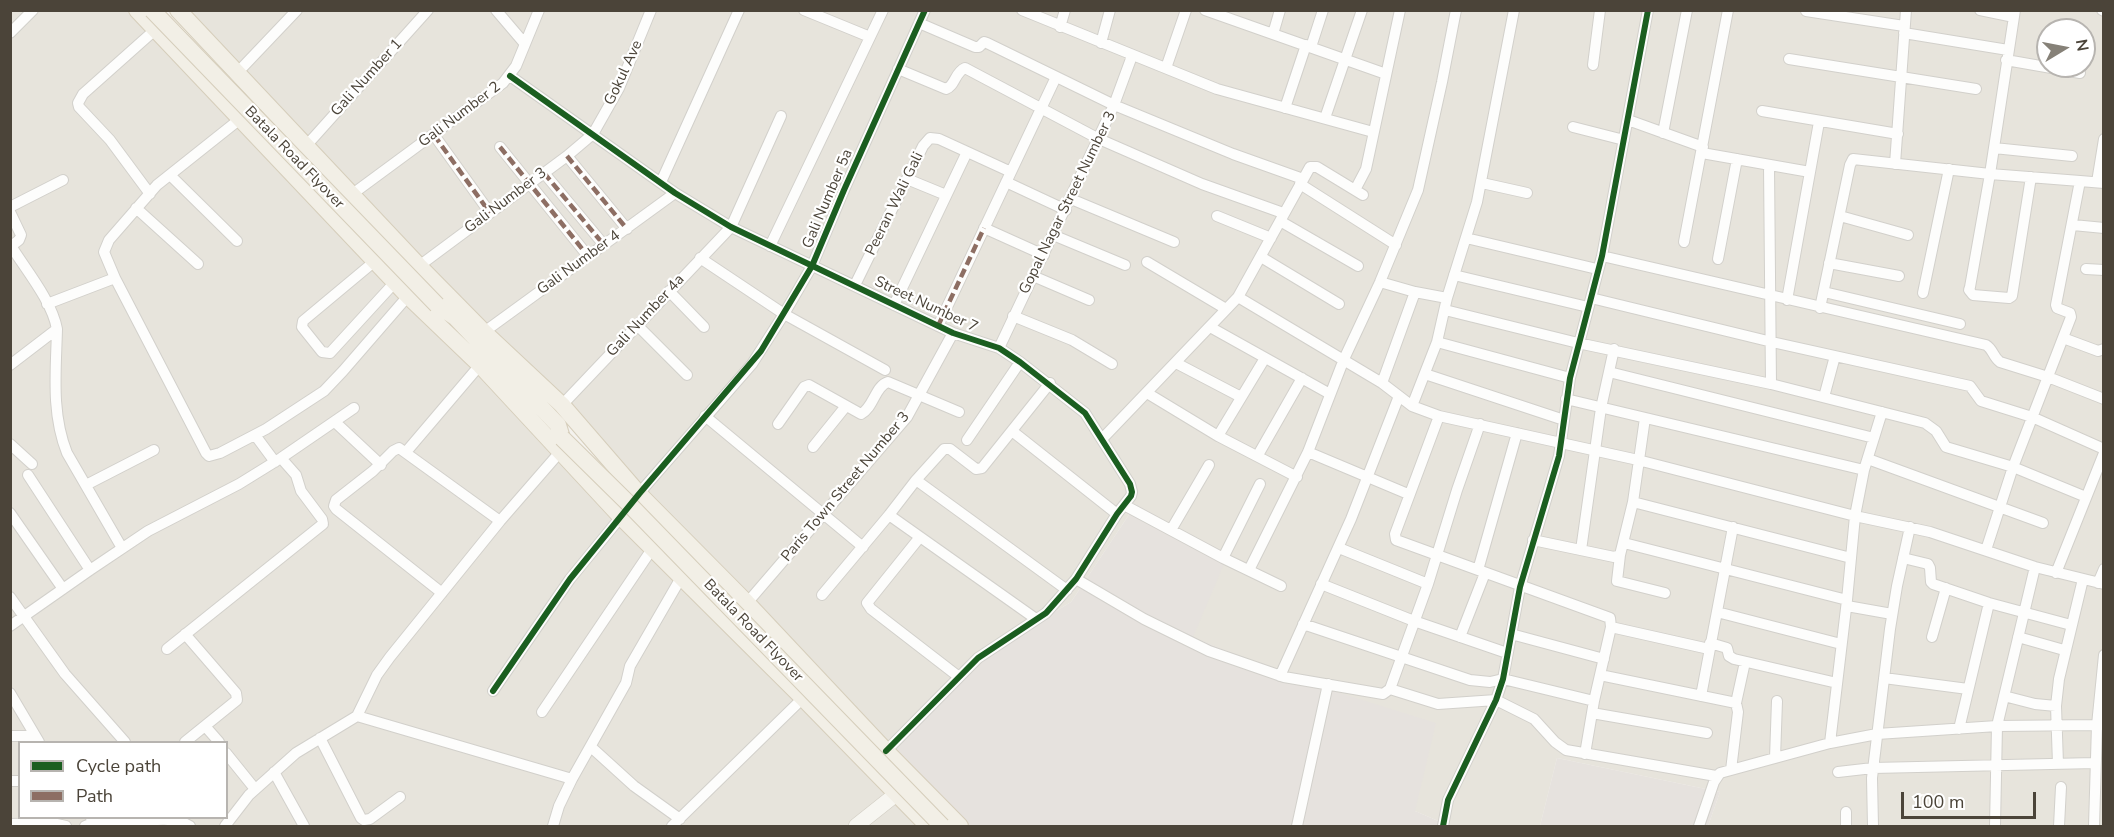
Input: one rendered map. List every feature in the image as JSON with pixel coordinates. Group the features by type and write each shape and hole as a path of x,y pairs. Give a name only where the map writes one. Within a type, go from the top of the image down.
{"main road":[{"path":"137,10 408,296 561,445 621,517 652,549 682,576 928,826"},
{"name":"Batala Road Flyover","path":"152,10 437,305 455,317 558,425 561,445 635,510 942,826"},
{"path":"178,10 419,266 484,332 562,405 639,494 747,603 960,826"}],"street":[{"path":"10,33 33,10"},
{"path":"238,72 297,10"},
{"name":"Gali Number 1","path":"306,146 428,10"},
{"path":"496,10 525,44"},
{"name":"Gali Number 2","path":"330,213 351,194 434,135 510,75 516,66 539,10"},
{"name":"Gokul Ave","path":"592,134 619,88 651,10"},
{"path":"661,182 739,10"},
{"path":"804,10 870,37"},
{"name":"Gali Number 5a","path":"493,691 570,579 705,416 752,364 784,314 812,266 925,10"},
{"path":"1022,10 1217,89 1373,132"},
{"path":"1060,27 1065,10"},
{"path":"1101,43 1110,10"},
{"path":"1166,68 1186,10"},
{"path":"1205,10 1230,14 1273,34 1386,74"},
{"path":"1273,34 1280,10"},
{"path":"1285,108 1323,10"},
{"path":"1325,118 1362,10"},
{"path":"1102,439 1238,297 1310,167 1317,167 1359,192 1400,10"},
{"path":"1249,570 1297,477 1344,359 1396,245 1424,173 1456,10"},
{"path":"1412,406 1437,342 1454,275 1482,183 1514,10"},
{"path":"1593,65 1600,10"},
{"path":"1443,826 1448,800 1496,700 1503,678 1520,586 1561,444 1570,378 1602,256 1648,10"},
{"path":"1663,133 1687,10"},
{"path":"1684,242 1728,10"},
{"path":"1895,164 1906,10"},
{"path":"1980,10 2014,14 1990,174 1969,290 1973,295 2009,298 2014,291 2031,177"},
{"path":"770,246 882,11"},
{"path":"1806,11 1904,30 2036,63"},
{"path":"919,23 975,48 984,42 987,43 1114,105 1301,182 1396,245"},
{"path":"150,194 110,140 79,107 78,103 83,94 156,29"},
{"name":"Gopal Nagar Street Number 3","path":"999,348 1099,139 1132,56"},
{"path":"1789,59 1976,89"},
{"path":"898,69 946,89 950,87 960,70 965,68 1099,139 1282,217 1358,266"},
{"name":"Street Number 7","path":"510,75 675,194 730,227 938,326 999,348 1050,383 1084,413 1132,488 1131,496 1076,579 1046,613 978,658 886,751"},
{"path":"938,326 1056,77"},
{"path":"1762,111 1898,134"},
{"name":"Gali Number 4a","path":"562,405 730,227 781,116"},
{"path":"240,119 170,175 136,208 104,248 116,278 206,453 209,456 217,454 255,435 302,407 333,383 408,296"},
{"path":"1628,120 1702,150 1769,166 1810,172"},
{"path":"1787,300 1819,122"},
{"path":"1573,127 1624,140"},
{"name":"Gali Number 3","path":"419,266 567,156 592,134"},
{"path":"434,135 490,213"},
{"name":"Peeran Wali Gali","path":"855,285 923,146 930,138 939,139 967,152 1065,210"},
{"path":"1820,308 1851,161 1857,159 1990,174 2100,182 2103,139"},
{"path":"500,147 588,256"},
{"path":"1994,148 2072,156"},
{"path":"894,305 967,152"},
{"path":"567,156 627,229"},
{"path":"1718,259 1737,159"},
{"path":"1769,166 1771,384"},
{"path":"1923,294 1949,169"},
{"path":"544,173 604,245"},
{"path":"170,175 237,241"},
{"path":"907,179 946,195"},
{"path":"10,207 63,180"},
{"path":"1986,550 2013,467 2072,315 2057,308 2056,304 2080,181"},
{"path":"1482,183 1527,193"},
{"name":"Gali Number 4","path":"484,332 675,194"},
{"path":"1071,199 1174,242"},
{"path":"136,208 198,264"},
{"path":"10,212 21,232 19,240 11,247 47,304 57,329 55,401 58,426 67,453 122,548"},
{"path":"1217,216 1271,238"},
{"path":"1840,216 1908,235"},
{"path":"2073,225 2103,228"},
{"path":"984,228 1044,255"},
{"path":"1053,235 1125,265"},
{"path":"1466,238 1597,269"},
{"path":"1602,256 1986,345 1990,347 2000,362 2048,377 2103,399"},
{"path":"1261,257 1339,304"},
{"path":"700,258 784,314 885,370"},
{"path":"375,261 303,321 302,327 322,352 330,353 396,281"},
{"path":"1148,262 1226,309"},
{"path":"1829,263 1899,276"},
{"path":"2086,269 2103,270"},
{"path":"1454,275 1971,386 1981,401 2032,417 2103,449"},
{"path":"1033,276 1089,300"},
{"path":"47,304 116,278"},
{"path":"1380,282 1578,343 1771,384 1931,426 1946,447 2013,467 2086,497"},
{"path":"669,291 704,327"},
{"path":"1382,382 1415,292"},
{"path":"1824,292 1960,324"},
{"path":"1238,297 1382,382 1412,406 1439,416 1638,460 1855,516 1910,527 2056,573 2101,583 2103,569"},
{"path":"1013,316 1072,340 1113,364"},
{"path":"637,325 687,375"},
{"path":"1210,327 1330,394"},
{"path":"10,365 57,329"},
{"name":"Paris Town Street Number 3","path":"747,603 907,417 954,333"},
{"path":"2063,338 2098,351 2103,349"},
{"path":"1437,342 1570,378"},
{"path":"1581,550 1601,408 1614,349"},
{"path":"1824,397 1835,356"},
{"path":"1218,436 1265,358"},
{"path":"967,440 1020,362"},
{"path":"1176,363 1242,397"},
{"path":"406,452 480,365"},
{"path":"1609,372 1874,438"},
{"path":"1425,374 1564,420"},
{"path":"1258,455 1302,378"},
{"path":"778,424 807,386 811,386 858,413 863,413 886,382 921,394 959,412"},
{"path":"822,595 942,451 947,449 976,469 982,468 1050,383"},
{"path":"1147,393 1218,436 1297,477"},
{"path":"1280,675 1338,548 1399,396"},
{"path":"1566,399 1645,418 1866,464 2043,523"},
{"path":"813,447 846,406"},
{"path":"10,626 122,548 168,520 239,484 354,408"},
{"path":"1830,743 1855,516 1866,464 1882,412"},
{"path":"705,416 863,547"},
{"path":"1439,416 1408,494 1395,534 1396,540 1606,616 1611,621 1585,754"},
{"path":"1645,418 1633,502 1620,555 1617,581 1665,593"},
{"path":"336,422 381,465"},
{"path":"1076,579 1144,620 1188,642 1280,675 1378,695 1383,694 1390,689 1428,584 1480,424"},
{"path":"1012,431 1121,509 1171,530 1222,558 1281,585"},
{"path":"1460,637 1481,571 1517,433"},
{"path":"167,649 323,524 322,519 301,491 296,474 278,460 255,435"},
{"path":"10,444 30,470 90,570"},
{"path":"225,826 255,789 301,749 357,716 377,675 561,445"},
{"path":"442,593 334,506 336,500 381,465 395,449 402,448 500,521"},
{"path":"86,485 154,450"},
{"path":"1308,452 1408,494"},
{"path":"2056,573 2103,453"},
{"path":"1171,530 1209,465"},
{"path":"916,480 1067,590"},
{"path":"1222,558 1260,484"},
{"path":"1633,502 1851,558"},
{"path":"10,513 63,589"},
{"path":"890,515 1036,619"},
{"path":"1701,696 1733,526"},
{"path":"1873,826 1877,734 1892,614 1910,527"},
{"path":"920,537 867,603 871,609 956,680"},
{"path":"1533,540 1614,557 1620,555"},
{"path":"1624,543 1892,614"},
{"path":"1338,548 1428,584"},
{"path":"542,712 652,549"},
{"path":"1903,558 1928,564 1930,582 1989,603 2071,625"},
{"path":"1995,826 1997,726 2035,567"},
{"path":"553,826 572,779 626,683 630,666 682,576"},
{"path":"2058,764 2056,706 2058,679 2083,579"},
{"path":"1321,584 1414,621 1507,653"},
{"path":"1932,637 1946,588"},
{"path":"10,597 65,674 124,741"},
{"path":"1959,729 1989,603"},
{"path":"1717,612 1841,644"},
{"path":"1303,624 1470,680 1490,682 1503,678 1594,701"},
{"path":"1611,627 1726,648 1730,658 1837,683"},
{"path":"185,634 237,696 235,703 187,741"},
{"path":"1511,634 1604,659"},
{"path":"2018,637 2064,650"},
{"path":"2094,826 2095,763 2100,725 2103,655"},
{"path":"1731,770 1738,712 1736,703 1745,662"},
{"path":"1600,675 1736,703"},
{"path":"1884,678 1968,689"},
{"path":"1297,826 1328,684"},
{"path":"1390,689 1438,704 1496,700 1534,719 1560,747 1566,750 1716,776 1830,743 1877,734 1997,726 2100,725"},
{"path":"10,693 37,739"},
{"path":"2004,696 2035,704 2056,706"},
{"path":"591,747 676,823 803,698"},
{"path":"1775,758 1777,701"},
{"path":"1592,713 1707,734"},
{"path":"357,716 572,779"},
{"path":"206,726 218,741"},
{"path":"10,736 37,739"},
{"path":"320,738 361,818 370,819 400,797"},
{"path":"228,755 255,789"},
{"path":"1838,772 1874,768 2095,763"},
{"path":"274,772 304,826"},
{"path":"1699,826 1716,776"},
{"path":"856,826 897,795 913,779"},
{"path":"2059,826 2061,787"},
{"path":"1846,812 1846,826"},
{"path":"85,826 94,819 111,823 156,819 177,821 190,826"},
{"path":"10,824 56,823 66,826"}],"shaded area":[{"path":"10,11 144,11 924,826 11,826"},
{"path":"184,11 2103,11 2103,826 1708,826 1720,792 1557,758 1540,826 1450,826 1415,811 1289,677 1192,637 1136,504 1071,602 978,658 892,748"},
{"path":"1136,504 1227,557 1193,637 1289,677 1436,723 1415,811 1450,826 970,826 892,748 978,658 1071,602"},
{"path":"1557,758 1720,792 1708,826 1540,826"}],"marked path":[{"path":"434,135 490,213"},
{"path":"500,147 588,256"},
{"path":"567,156 627,229"},
{"path":"544,173 604,245"},
{"path":"938,326 984,228"}],"cycle path":[{"path":"493,691 570,579 761,351 812,266 925,10"},
{"path":"1443,826 1448,800 1496,700 1503,679 1520,587 1559,456 1570,378 1602,256 1648,10"},
{"path":"510,76 675,193 731,227 953,333 999,348 1085,413 1130,484 1131,496 1076,579 1046,613 978,658 886,751"}]}
